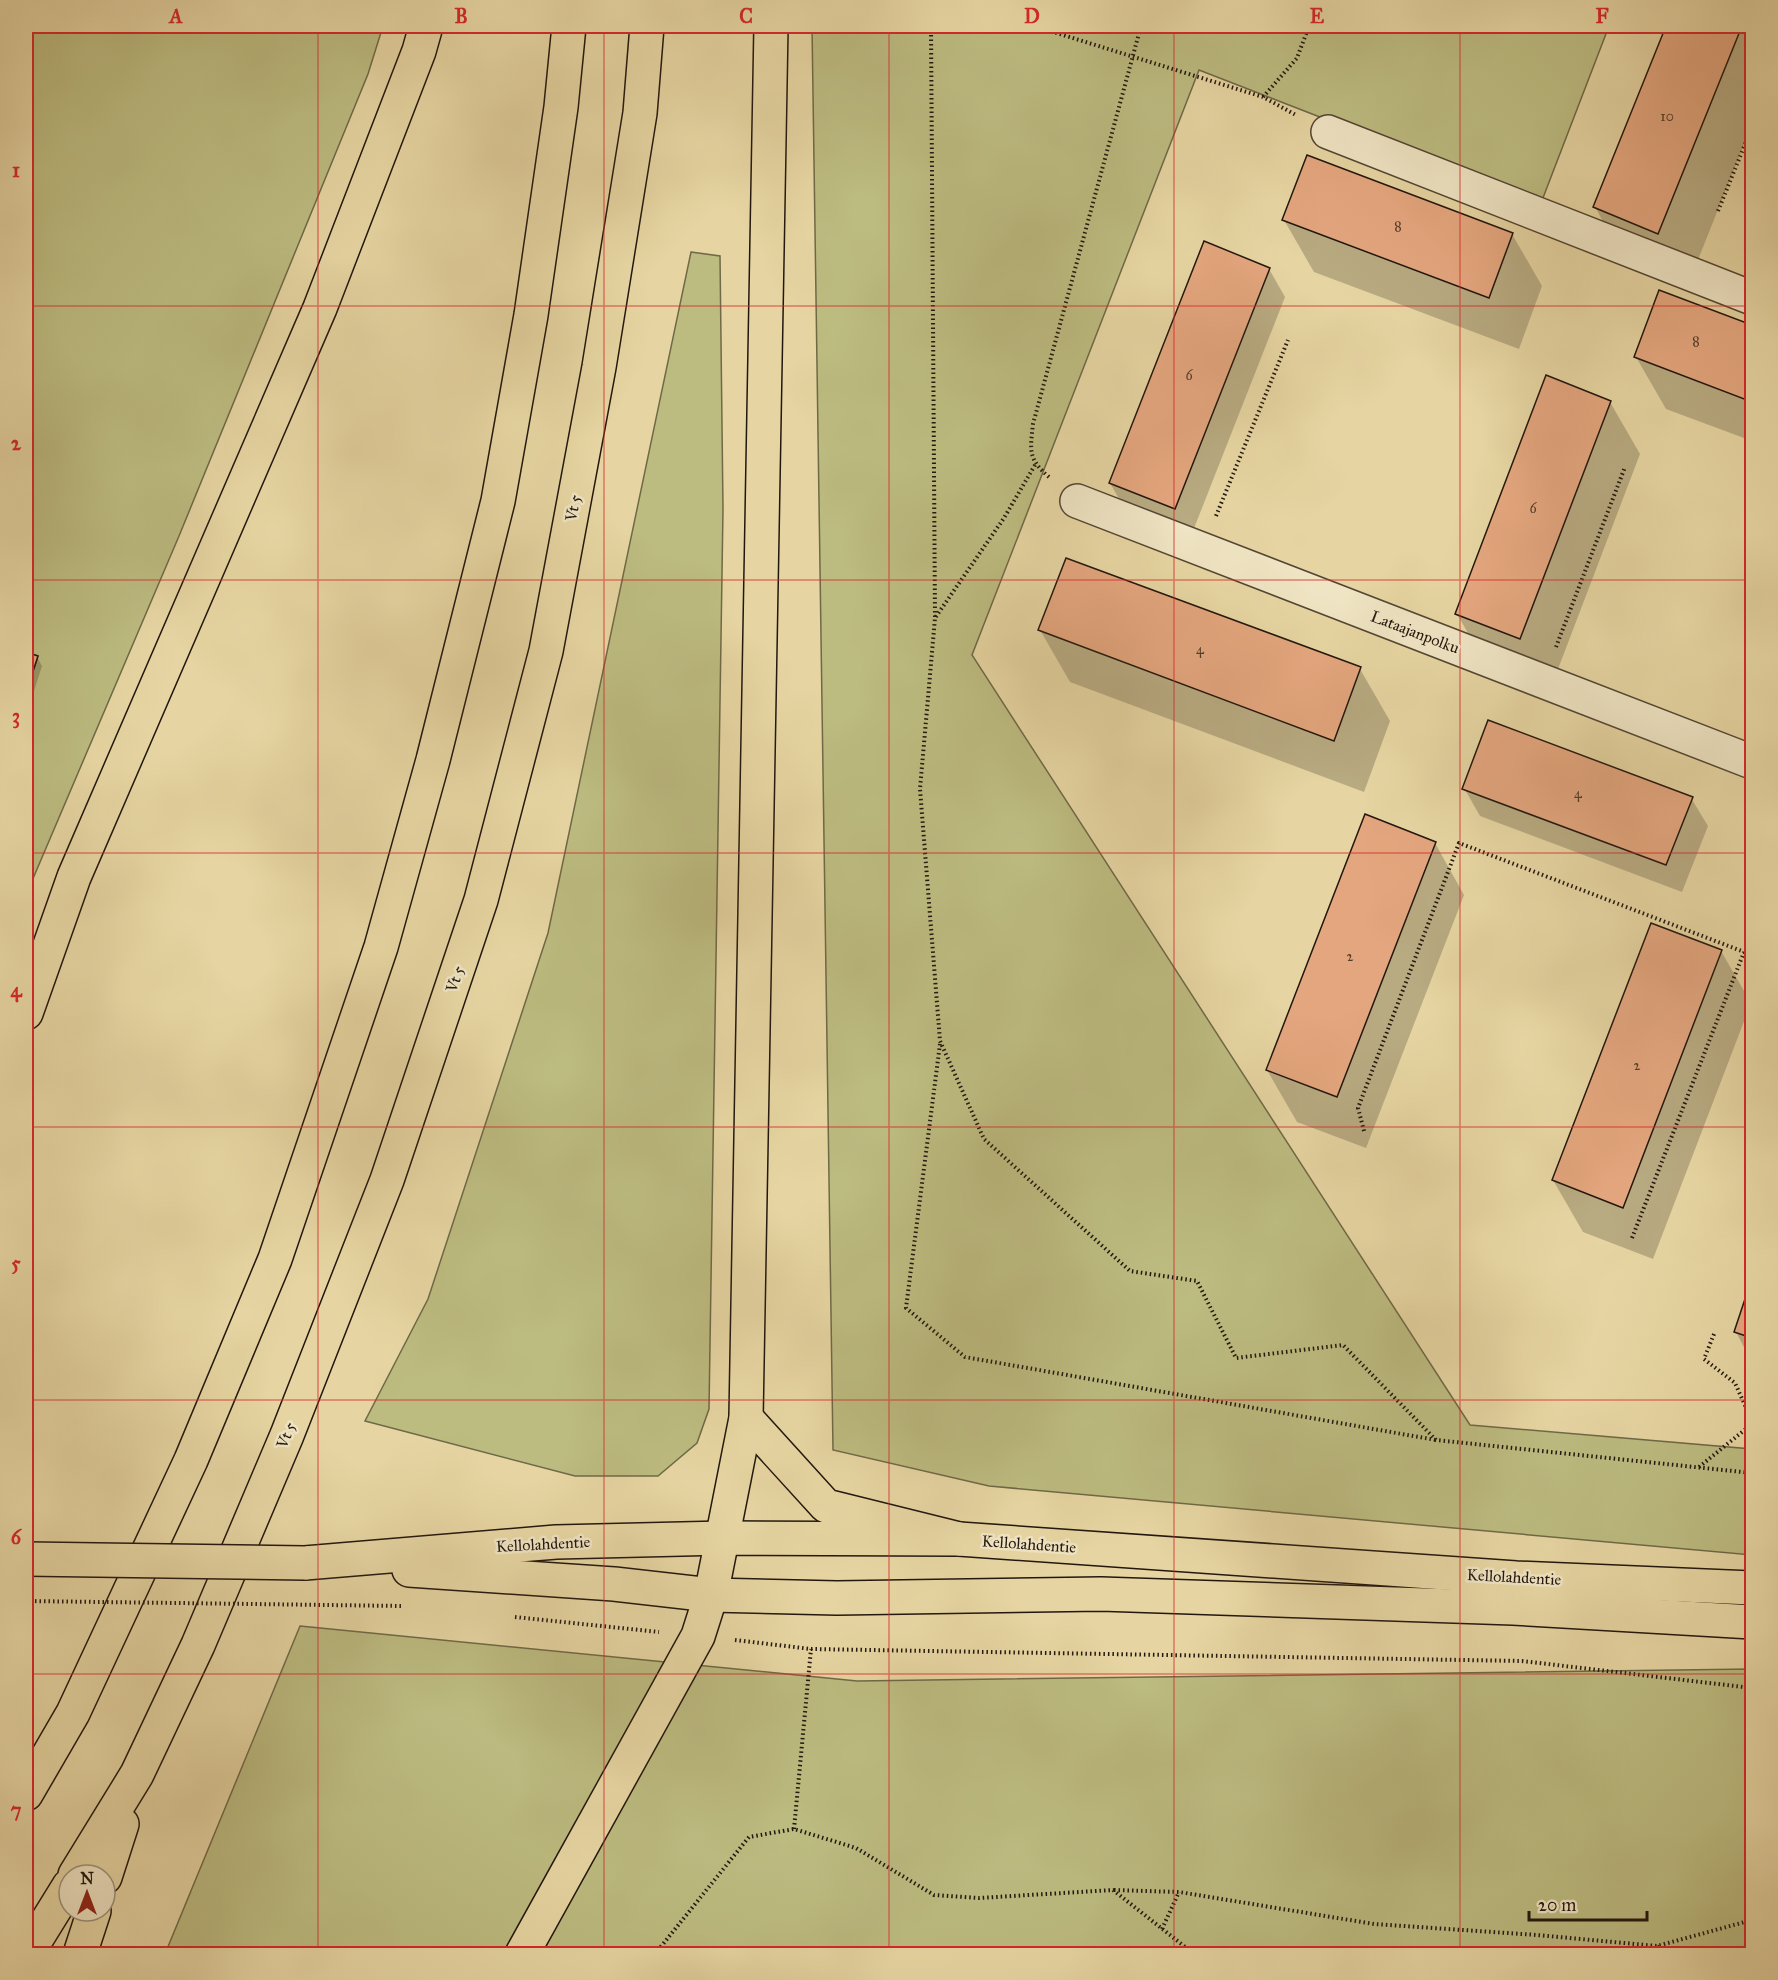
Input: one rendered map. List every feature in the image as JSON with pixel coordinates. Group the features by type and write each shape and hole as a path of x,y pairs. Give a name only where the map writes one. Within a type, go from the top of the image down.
{"main road":[{"path":"26,1013 74,877 320,308 419,51 426,26"},
{"path":"26,1794 73,1713 191,1460 271,1270 381,947 433,760 498,501 533,304 561,107 569,26"},
{"name":"Vt 5","path":"82,1863 137,1774 198,1645 308,1382 387,1180 481,900 546,651 603,344 640,113 647,26"},
{"path":"522,1954 698,1636 711,1595 724,1538 747,1418 771,26"},
{"path":"26,963 40,927 74,877"},
{"path":"747,1418 826,1506 959,1539"},
{"name":"Kellolahdentie","path":"305,1563 556,1542 724,1538 959,1539 1516,1578 1752,1588"},
{"name":"Kellolahdentie","path":"26,1559 305,1563 614,1584 711,1595 837,1598 1101,1594 1513,1608 1752,1622"},
{"path":"109,1863 137,1774"},
{"path":"27,1954 57,1905"},
{"path":"80,1954 90,1923"}],"street":[{"path":"1328,132 1752,298"},
{"name":"Lataajanpolku","path":"1077,501 1752,762"}],"path":[{"path":"932,26 935,618 920,789 940,1041 906,1308 964,1357 1436,1440 1752,1473"},
{"path":"1034,26 1263,97 1328,132"},
{"path":"1077,501 1035,465 1030,451 1033,424 1141,26"},
{"path":"1263,97 1297,58 1309,26"},
{"path":"1718,211 1751,135 1752,127"},
{"path":"1202,550 1288,340"},
{"path":"935,618 1004,518 1035,465"},
{"path":"1542,681 1626,467"},
{"path":"1364,1131 1358,1108 1459,843 1752,955"},
{"path":"1632,1238 1744,952"},
{"path":"940,1041 984,1139 1130,1271 1197,1281 1236,1358 1342,1345 1436,1440"},
{"path":"1699,1467 1752,1423 1735,1383 1704,1359 1714,1334"},
{"path":"26,1601 413,1607"},
{"path":"504,1616 811,1649 1522,1661 1752,1688"},
{"path":"794,1829 811,1649"},
{"path":"655,1954 749,1837 794,1829 855,1848 934,1895 979,1898 1113,1890 1179,1892 1374,1924 1537,1935 1657,1947 1752,1920"},
{"path":"1113,1890 1189,1950 1233,1954"},
{"path":"1162,1929 1179,1892"},
{"path":"1657,1947 1663,1954"}],"shaded area":[{"path":"26,26 383,26 368,74 179,536 26,895 26,693 38,656 26,652"},
{"path":"812,26 1609,26 1541,203 1199,70 972,655 1470,1425 1752,1449 1752,1555 989,1486 833,1450"},
{"path":"691,252 720,256 723,509 709,1409 697,1443 658,1476 575,1476 365,1421 428,1299 548,933"},
{"path":"300,1626 857,1681 1752,1669 1752,1954 165,1954"}],"building":[{"path":"1666,26 1742,26 1658,234 1593,207"},
{"path":"1307,155 1513,233 1489,298 1282,220"},
{"path":"1204,241 1270,268 1175,509 1109,483"},
{"path":"1659,290 1752,325 1752,402 1634,357"},
{"path":"1546,375 1611,401 1520,639 1455,614"},
{"path":"1066,558 1361,667 1334,741 1038,630"},
{"path":"26,652 38,656 26,693"},
{"path":"1488,720 1693,797 1666,865 1462,789"},
{"path":"1365,814 1436,842 1337,1097 1266,1070"},
{"path":"1651,923 1722,950 1623,1208 1552,1180"},
{"path":"1746,1296 1752,1298 1752,1338 1734,1332"}]}
